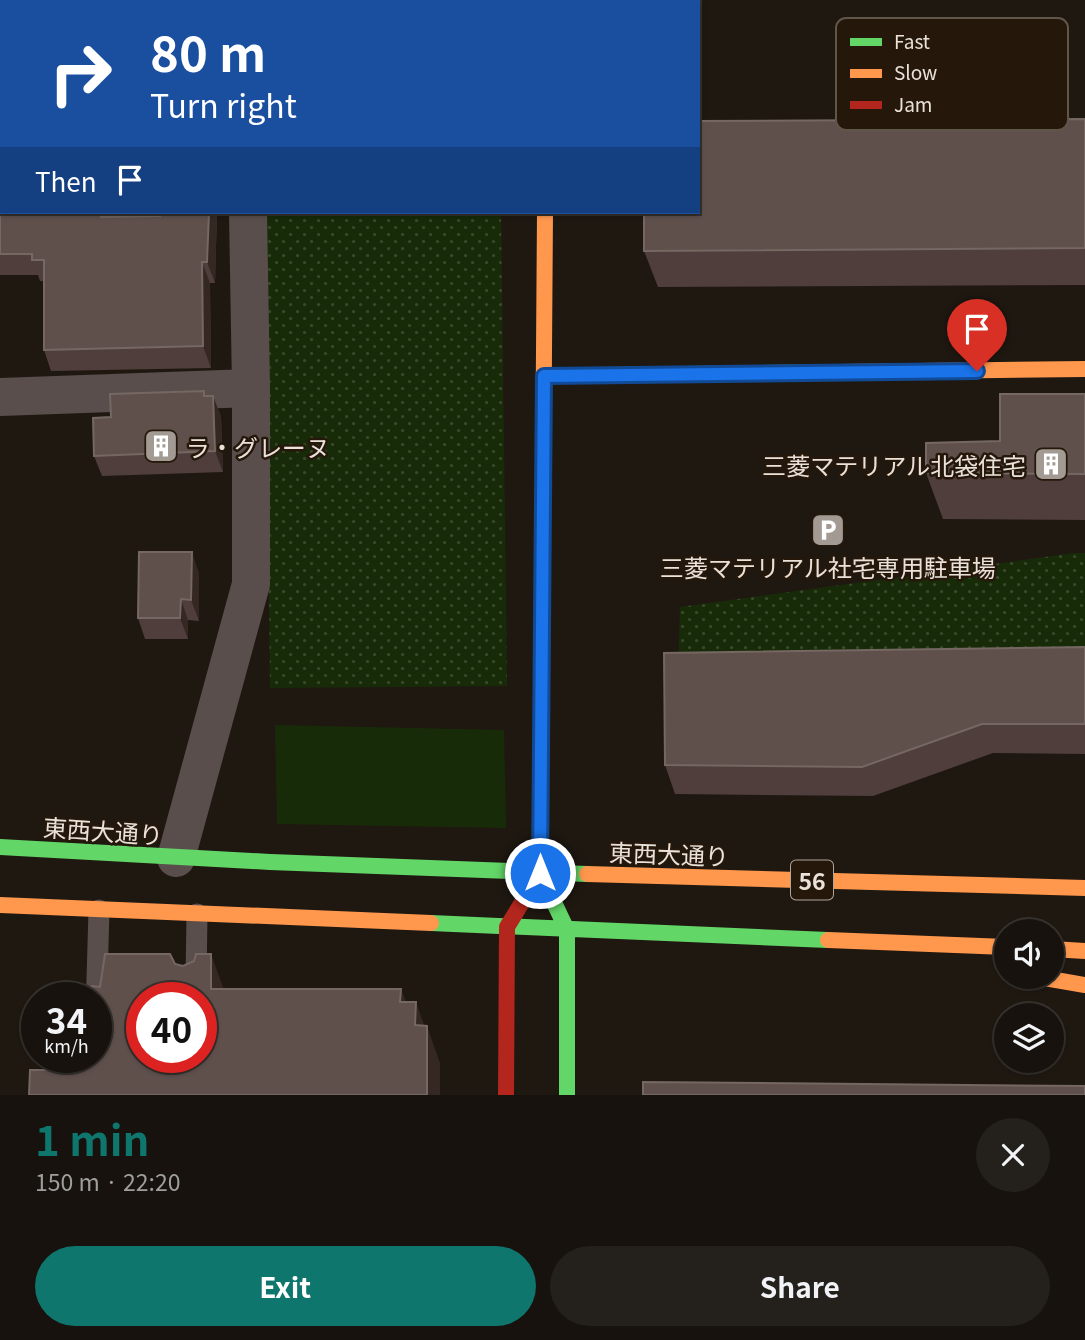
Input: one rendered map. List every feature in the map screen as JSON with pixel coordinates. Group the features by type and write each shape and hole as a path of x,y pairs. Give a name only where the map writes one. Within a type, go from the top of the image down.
{"main road":[{"path":"545,214 540,873 567,930 567,1095"},
{"path":"544,376 1085,369"},
{"name":"東西大通り","path":"0,847 176,858 540,873 999,883 1085,888"},
{"path":"999,883 1048,871"},
{"path":"506,1095 507,927 540,873"},
{"path":"0,905 994,947"},
{"path":"865,942 955,960"},
{"path":"1064,950 1085,951"},
{"path":"1064,981 1085,985"}],"street":[{"path":"176,858 251,584 248,214"},
{"path":"0,397 251,388"}],"lane":[{"path":"97,982 99,910"},
{"path":"196,982 198,914"}],"green space":[{"path":"265,214 501,214 507,686 270,688"},
{"path":"1085,553 1085,670 678,676 680,607"},
{"path":"275,725 504,730 506,828 277,824"}],"building":[{"path":"1068,119 1085,119 1085,248 644,251 644,214 700,214 700,121 836,120 836,130 1068,130"},
{"path":"0,214 100,214 101,217 209,214 207,262 202,262 203,346 44,350 44,260 32,260 32,254 0,254"},
{"path":"204,391 204,396 213,396 215,451 94,456 93,418 111,417 110,394"},
{"path":"1000,394 1085,394 1085,474 926,473 926,443 1000,441"},
{"path":"139,552 192,552 191,600 181,599 180,618 138,618"},
{"path":"1085,647 1085,724 982,724 862,767 665,765 664,653"},
{"path":"105,954 170,954 175,964 183,966 194,961 196,954 211,954 211,982 126,982 126,1073 217,1073 217,989 401,989 400,1002 416,1002 415,1025 427,1026 427,1095 29,1095 30,1073 112,1073 112,982 101,982"},
{"path":"643,1082 1085,1086 1085,1095 643,1095"}],"traffic: fast":[{"path":"544,376 843,372"},
{"path":"541,770 540,873 567,930 567,1095"},
{"path":"0,847 270,862 587,874"},
{"path":"431,923 828,940"}],"traffic: slow":[{"path":"541,770 545,214"},
{"path":"843,372 1085,369"},
{"path":"587,874 1085,888"},
{"path":"0,905 431,923"},
{"path":"828,940 994,947"},
{"path":"1064,950 1085,951"},
{"path":"1064,981 1085,985"}],"traffic: jam":[{"path":"506,1095 507,927 540,873"}],"place":[{"name":"ラ・グレーヌ","path":"161,446"},
{"name":"三菱マテリアル北袋住宅","path":"1051,464"},
{"name":"三菱マテリアル社宅専用駐車場","path":"828,530"}],"route":[{"path":"540,873 544,376 977,371"}]}
